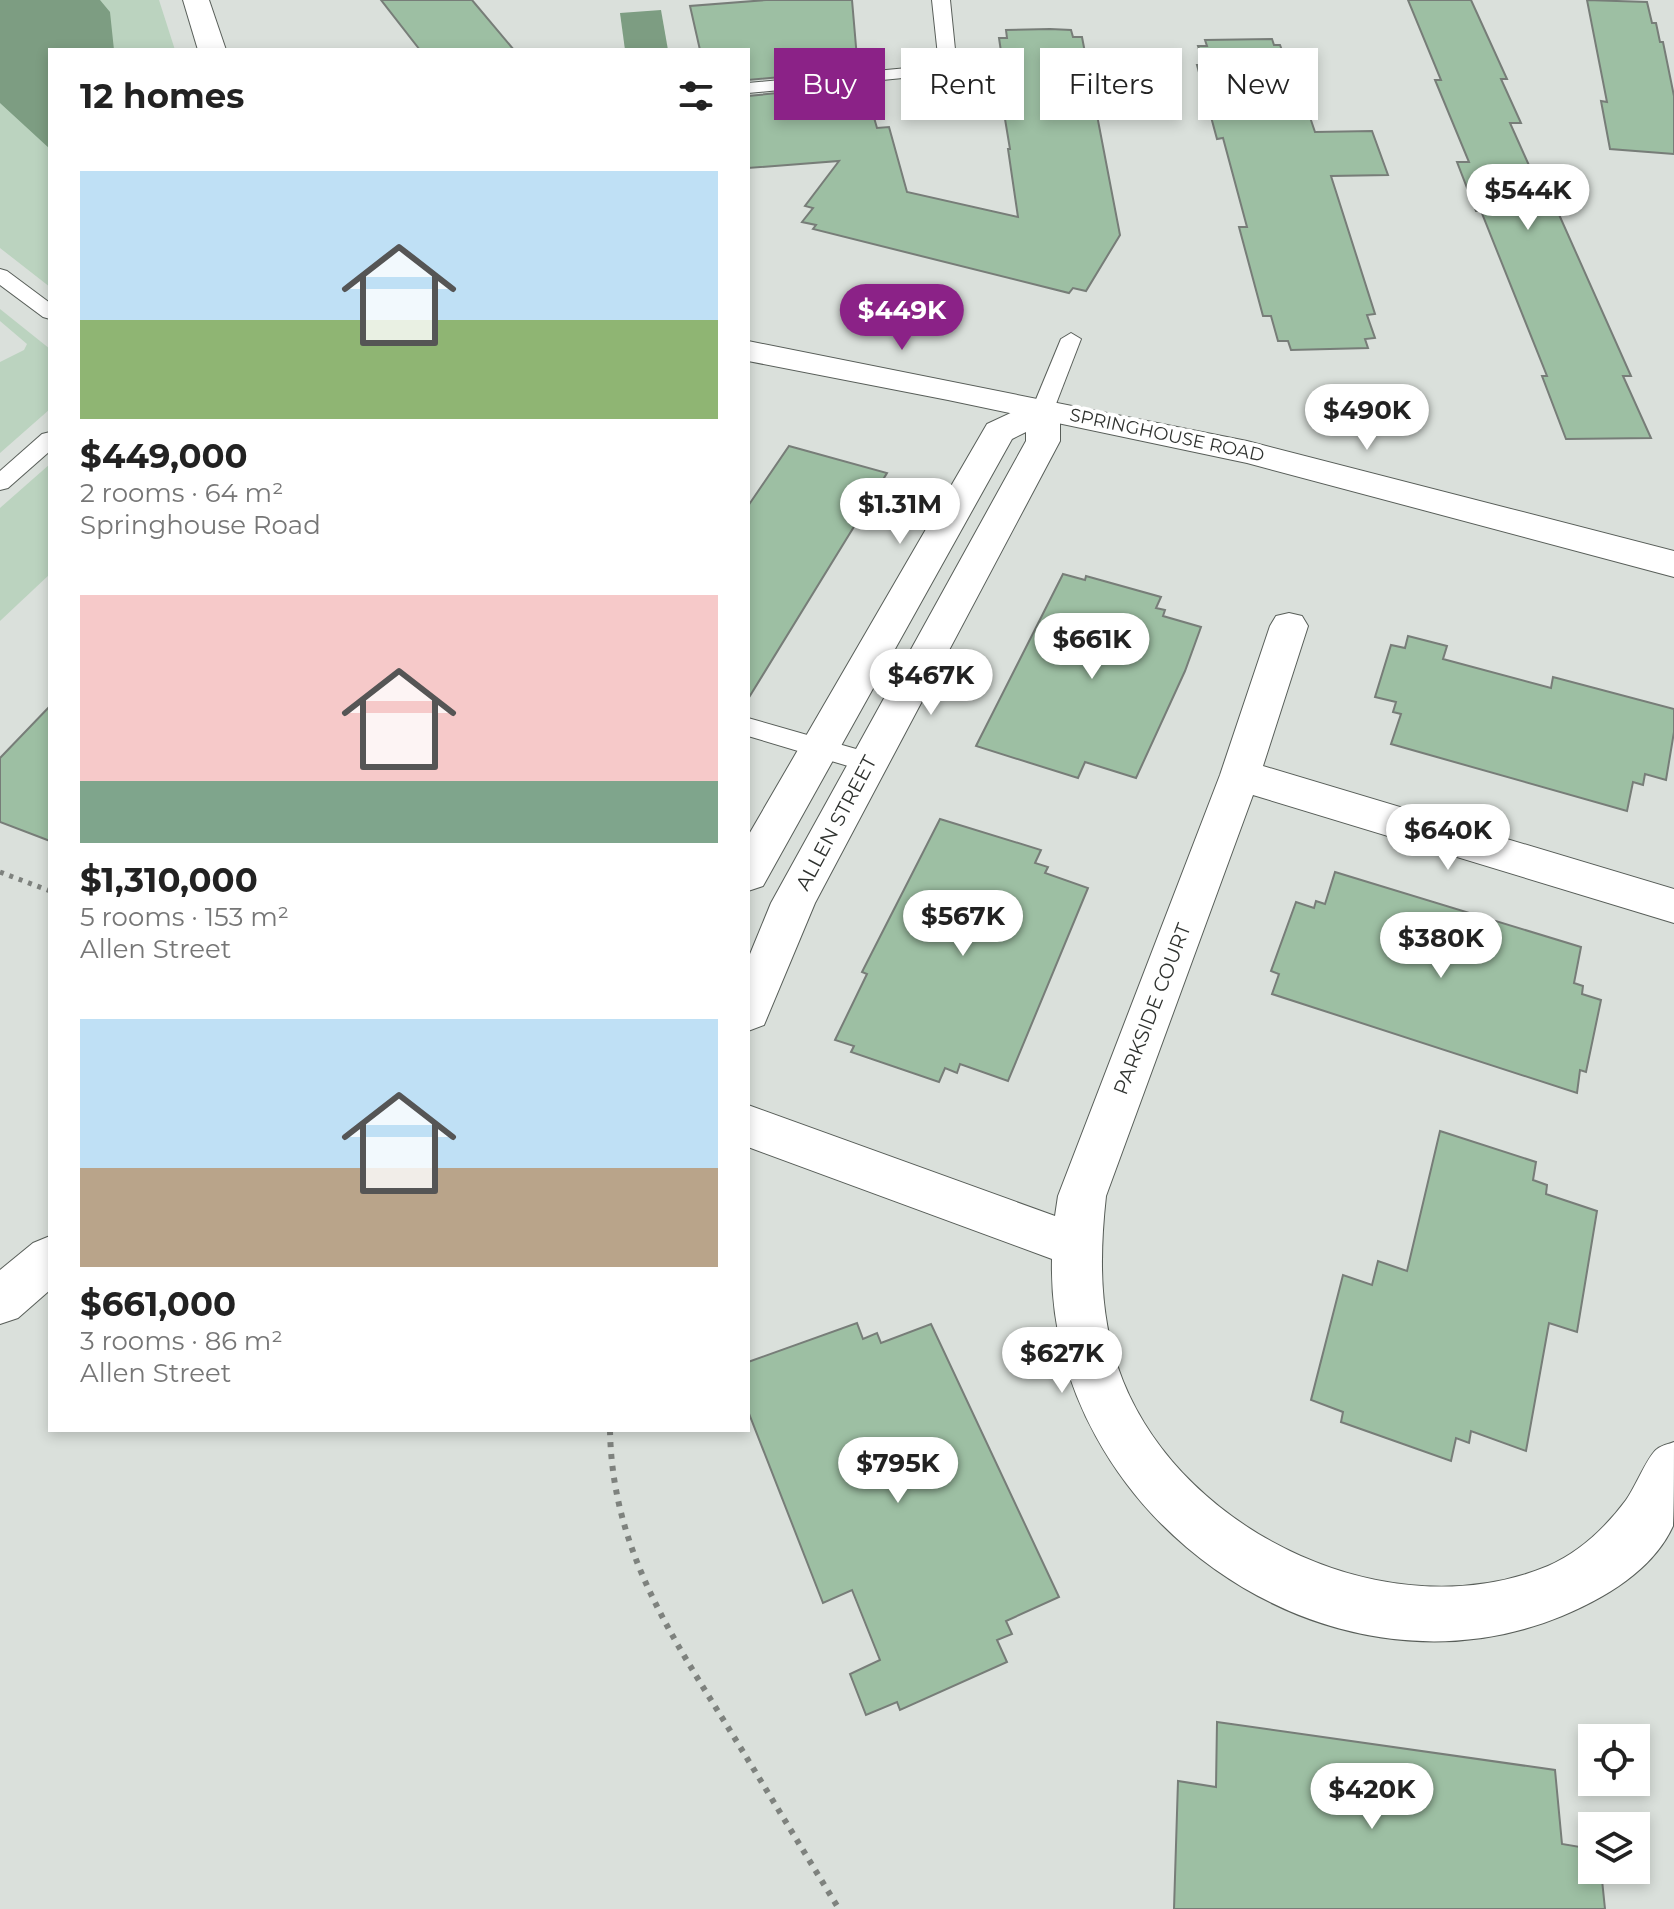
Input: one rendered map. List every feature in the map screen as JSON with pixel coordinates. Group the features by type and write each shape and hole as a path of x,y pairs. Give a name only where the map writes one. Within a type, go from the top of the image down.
{"street":[{"path":"196,0 211,48"},
{"name":"SPRINGHOUSE ROAD","path":"750,351 1247,452 1674,564"},
{"path":"750,870 999,432 1043,409"},
{"name":"ALLEN STREET","path":"750,1007 793,903 1043,441 1043,409"},
{"name":"PARKSIDE COURT","path":"1289,626 1240,775 1082,1196 1074,1245 1077,1311 1096,1379 1129,1447 1186,1513 1230,1549 1295,1585 1352,1605 1422,1615 1491,1611 1554,1593 1607,1561 1655,1510 1674,1468"},
{"path":"1240,775 1674,906"},
{"path":"750,1127 1074,1245"},
{"path":"0,1301 48,1261"}],"lane":[{"path":"750,88 948,69 941,0"},
{"path":"0,275 48,311"},
{"path":"1043,409 1071,339"},
{"path":"0,483 48,441"},
{"path":"750,728 868,762"}],"path":[{"path":"0,872 48,890"},
{"path":"610,1432 612,1491 624,1533 673,1638 839,1909"}],"shaded area":[{"path":"0,0 159,0 174,48 48,48 48,285 0,248"},
{"path":"0,0 100,0 110,12 114,48 48,48 48,147 0,103"},
{"path":"661,10 668,48 625,48 620,13"},
{"path":"0,309 48,347 48,411 0,453 0,362 24,350 27,344 0,321"},
{"path":"48,466 48,576 0,621 0,508"}],"building":[{"path":"381,0 472,0 512,48 418,48"},
{"path":"766,0 852,0 856,48 774,48 774,78 750,80 750,48 700,48 690,6"},
{"path":"1408,0 1471,0 1507,79 1501,79 1521,123 1510,123 1549,210 1557,210 1631,376 1623,376 1651,438 1566,439 1542,376 1547,376 1481,211 1476,211 1457,162 1469,162 1435,80 1441,80"},
{"path":"1587,0 1647,2 1652,23 1656,23 1660,42 1663,42 1674,96 1674,154 1610,149 1601,101 1607,102"},
{"path":"1050,29 1071,30 1073,37 1082,37 1084,48 1040,48 1040,120 1098,120 1120,235 1086,291 1073,288 1069,293 813,229 816,225 802,222 813,208 805,206 839,161 750,168 750,96 774,93 774,120 875,120 877,128 889,127 907,192 1018,217 1005,120 1024,120 1024,48 1000,48 999,38 1007,38 1006,30"},
{"path":"1272,39 1274,45 1281,48 1199,48 1207,46 1205,40"},
{"path":"1212,120 1311,120 1315,132 1372,131 1388,175 1331,176 1375,314 1367,315 1375,338 1365,339 1368,348 1291,350 1288,341 1278,341 1271,316 1263,316 1239,227 1247,227 1223,138 1217,139"},
{"path":"789,446 887,473 750,696 750,503"},
{"path":"1063,574 1085,580 1086,576 1161,597 1156,608 1165,610 1163,616 1201,627 1185,671 1136,778 1085,762 1078,778 976,746"},
{"path":"1408,636 1447,646 1443,659 1551,688 1553,677 1674,709 1674,732 1666,780 1645,774 1643,785 1633,782 1627,811 1391,744 1401,714 1393,712 1396,702 1375,697 1391,645 1405,648"},
{"path":"48,708 48,840 0,822 0,758"},
{"path":"940,819 1041,850 1035,863 1048,867 1045,873 1088,888 1008,1081 960,1064 957,1073 945,1068 939,1082 851,1052 854,1046 835,1040 867,974 862,972"},
{"path":"1335,872 1581,947 1574,983 1583,986 1582,994 1601,1000 1586,1072 1580,1070 1577,1093 1272,994 1279,974 1271,971 1296,902 1314,908 1316,901 1325,904"},
{"path":"1440,1131 1536,1162 1533,1180 1547,1185 1546,1194 1597,1211 1577,1332 1549,1323 1526,1451 1471,1431 1469,1443 1456,1438 1451,1461 1341,1422 1343,1412 1311,1400 1343,1275 1372,1285 1378,1261 1407,1271"},
{"path":"857,1323 863,1339 877,1333 881,1343 931,1324 1059,1597 1006,1621 1012,1634 997,1640 1007,1662 900,1710 897,1702 866,1715 850,1674 880,1660 852,1590 823,1603 750,1416 750,1361"},
{"path":"1217,1722 1555,1770 1562,1844 1578,1847 1578,1884 1602,1884 1605,1909 1174,1909 1178,1781 1216,1787"}]}
